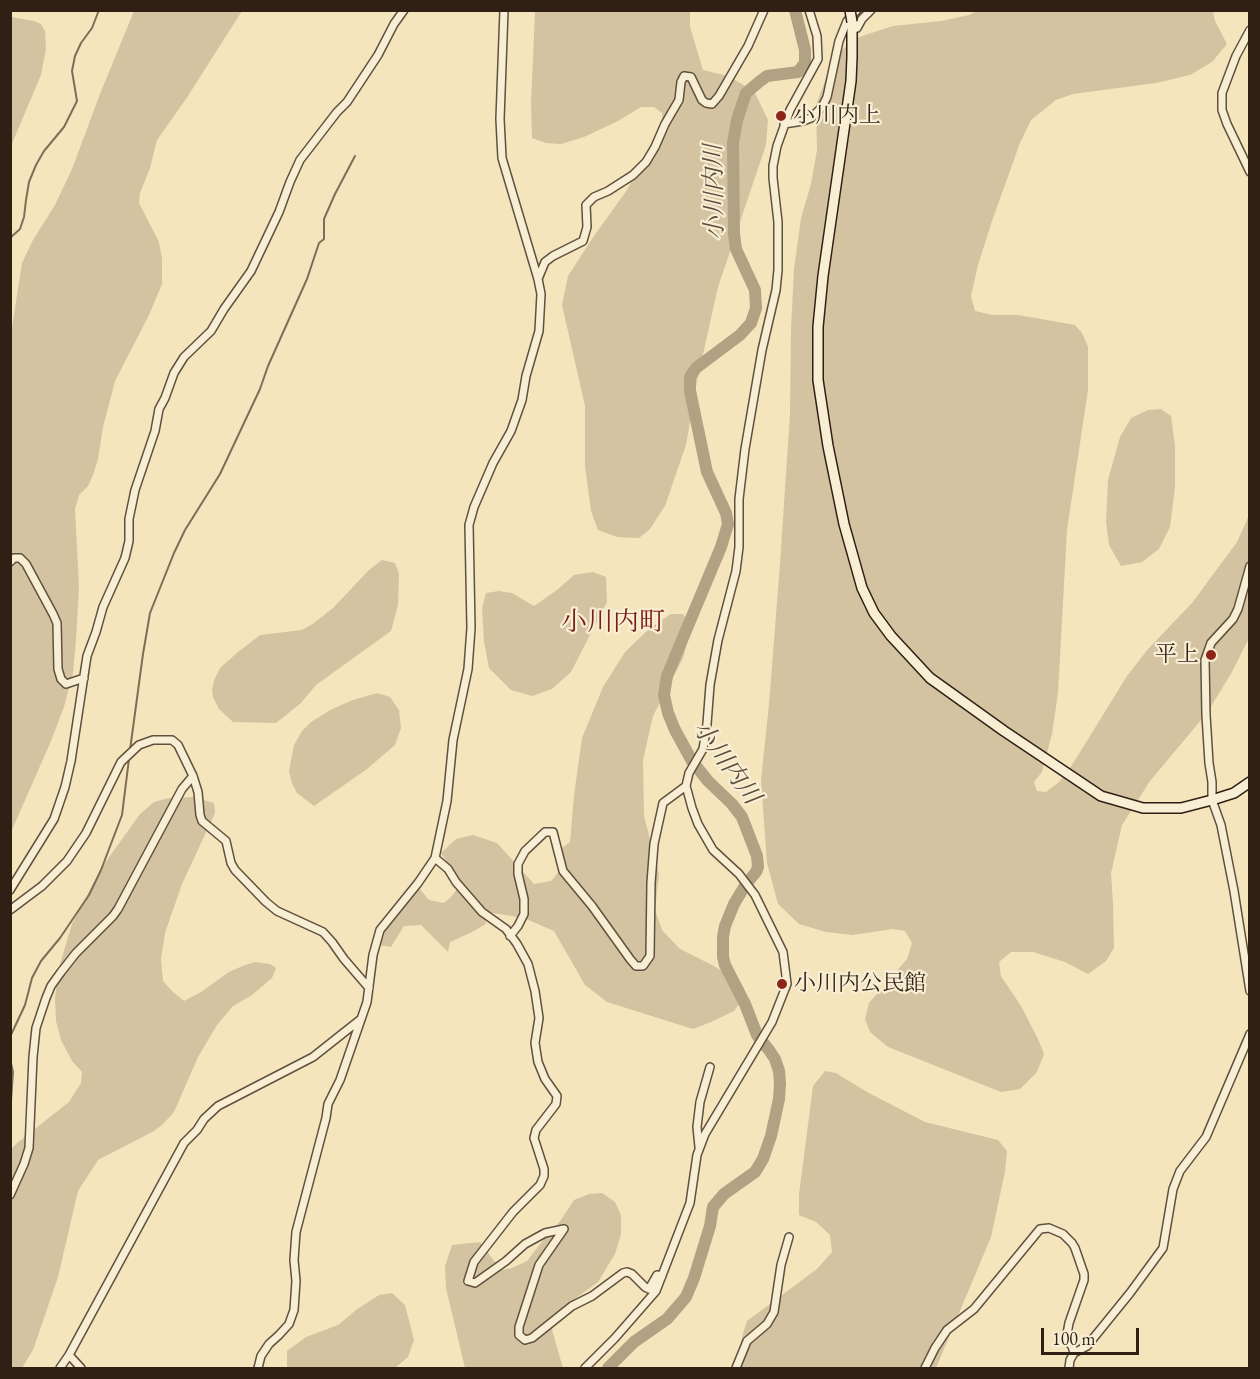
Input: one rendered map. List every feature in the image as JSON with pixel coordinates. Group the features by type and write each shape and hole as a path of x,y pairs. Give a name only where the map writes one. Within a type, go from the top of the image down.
{"street":[{"path":"10,890 54,819 65,787 87,656 103,607 125,558 135,490 155,431 159,409 174,373 184,357 211,331 251,271 300,160 347,102 404,10"},
{"path":"258,1368 261,1356 269,1344 289,1324 294,1310 296,1232 328,1104 340,1080 367,1002 373,956 380,930 435,858 447,801 453,740 468,669 471,628 469,525 474,507 493,463 511,430 522,400 526,376 539,331 541,294 538,279 502,158 500,119 504,10"},
{"path":"538,279 545,262 583,242 587,227 586,205 594,197 633,175 646,162 679,100 684,76 691,77 702,100 706,103 712,104 719,96 748,46 764,10"},
{"path":"850,10 852,26 850,81 823,276 818,327 818,380 822,415 844,524 862,588 874,613 887,631 930,678 1096,794 1131,805 1155,809 1181,808 1234,793 1250,782"},
{"path":"784,124 811,118 822,107 827,97 839,41 847,21 857,10"},
{"path":"852,26 857,28 871,10"},
{"path":"585,1368 656,1291 690,1203 694,1167 705,1134 772,1022 787,984 783,952 755,895 739,874 713,850 698,824 686,786 689,773 703,749 718,640 736,571 739,547 739,499 745,449 778,270 778,222 773,166 784,124 818,59 817,36 810,14"},
{"path":"1250,30 1236,56 1222,93 1222,110 1250,172"},
{"path":"10,562 14,558 20,558 26,564 57,622 58,669 61,679 66,684 84,678"},
{"path":"1250,566 1238,609 1233,619 1211,643 1205,660 1212,800 1221,825 1232,880 1250,991"},
{"path":"10,910 42,886 67,861 86,833 121,762 139,745 153,740 172,740 178,745 193,776 202,821 226,841 235,870 278,911 323,932 369,988"},
{"path":"10,1195 29,1148 33,1057 36,1028 42,1006 51,986 61,972 118,909 182,789 193,776"},
{"path":"510,936 524,914 518,864 525,851 544,832 553,832 563,872 630,959 636,966 643,966 650,956 652,864 663,803 686,786"},
{"path":"435,858 448,869 482,912 506,929 528,964 535,991 538,1018 535,1043 538,1062 545,1079 557,1096 556,1104 536,1130 534,1138 544,1169 540,1185 513,1212 474,1262 468,1281 475,1283 525,1244 545,1233 564,1229 539,1265 519,1327 519,1335 525,1340 532,1338 572,1306 592,1296 622,1273 632,1274 649,1289 657,1275 662,1276"},
{"path":"60,1368 184,1143 204,1119 218,1106 313,1057 361,1019"},
{"path":"1069,1368 1074,1353 1087,1346 1163,1248 1173,1189 1180,1171 1206,1137 1250,1034"},
{"path":"699,1149 697,1127 700,1102 710,1067"},
{"path":"925,1368 934,1348 947,1330 974,1309 1040,1229 1049,1228 1063,1234 1072,1243 1084,1274 1066,1334 1074,1353"},
{"path":"736,1368 747,1341 767,1324 774,1312 780,1265 789,1237"},
{"path":"69,1355 81,1368"}],"shaded area":[{"path":"134,11 242,11 157,140 150,168 140,193 139,203 159,242 162,284 149,315 115,381 93,475 88,486 79,495 75,509 79,587 73,673 64,707 51,741 11,832 10,332 22,263 33,240 55,205 72,169"},
{"path":"535,11 690,11 690,27 703,70 728,76 754,91 768,120 766,145 718,287 697,381 686,445 665,506 650,529 639,538 617,537 598,530 591,511 585,466 585,406 562,305 568,276 627,190 650,146 663,128 662,113 654,107 641,107 584,137 561,144 546,143 532,138 531,103"},
{"path":"977,11 1213,11 1215,21 1227,44 1212,62 1190,75 1156,83 1073,94 1056,100 1031,120 1020,143 978,265 971,296 975,311 992,315 1018,315 1075,325 1082,333 1088,347 1088,390 1067,530 1058,693 1052,734 1042,772 1034,782 1037,791 1046,792 1059,782 1127,676 1148,649 1192,603 1237,542 1249,515 1249,638 1207,713 1150,781 1122,825 1111,873 1114,948 1106,961 1088,974 1065,962 1033,952 1011,952 999,962 1001,976 1021,1006 1044,1054 1037,1072 1020,1089 1001,1092 888,1047 870,1032 865,1019 869,1003 907,959 912,943 905,931 893,929 852,935 826,932 799,924 778,904 767,863 761,780 769,704 790,413 794,269 801,218 811,184 817,150 816,105 833,60 853,39 893,26 941,21"},
{"path":"11,17 41,24 45,31 46,49 41,75 11,146"},
{"path":"1161,409 1171,416 1175,446 1175,487 1170,527 1159,549 1142,562 1121,566 1109,545 1106,522 1108,480 1120,437 1131,418 1148,410"},
{"path":"382,560 395,563 399,574 398,605 391,631 316,685 301,703 276,723 233,722 219,709 212,690 220,668 260,635 302,630 314,623 333,608 369,570"},
{"path":"593,572 606,577 607,602 571,672 552,689 532,696 511,690 489,668 484,642 482,608 486,593 499,591 512,593 534,606 574,575"},
{"path":"671,614 683,614 689,623 689,636 683,658 653,716 643,760 644,816 659,874 655,910 662,930 680,949 738,981 745,996 734,1011 693,1029 607,1002 585,985 554,931 524,918 487,912 455,875 441,853 456,839 473,835 497,843 534,884 551,881 564,866 558,851 570,842 582,738 603,687 625,652 650,628"},
{"path":"377,693 390,697 399,710 401,728 395,745 367,769 314,806 297,793 292,783 289,771 294,745 302,731 311,722 332,709"},
{"path":"193,797 214,803 215,813 182,884 165,933 161,959 163,981 184,1001 229,972 245,965 255,962 270,964 276,968 272,978 252,995 233,1006 217,1025 198,1057 174,1112 162,1125 98,1160 78,1191 58,1277 33,1350 22,1368 11,1368 10,1150 69,1102 81,1083 82,1072 72,1061 61,1040 56,1021 55,999 58,971 72,924 102,867 140,814 154,802 169,798"},
{"path":"419,888 429,900 444,903 458,888 485,918 486,924 450,942 448,952 421,925 404,926 391,947 379,945 389,921"},
{"path":"825,1071 836,1073 925,1122 998,1140 1007,1151 1005,1172 991,1237 936,1368 740,1368 742,1337 747,1321 817,1269 832,1252 830,1235 816,1222 799,1215 799,1194 813,1086"},
{"path":"602,1193 615,1202 621,1215 621,1234 615,1254 598,1282 553,1315 552,1330 563,1368 465,1368 446,1288 445,1266 452,1245 480,1242 501,1270 512,1268 527,1261 561,1220 574,1200 589,1194"},
{"path":"392,1293 405,1305 414,1340 408,1357 395,1368 287,1368 287,1351 306,1337 338,1325 379,1295"}],"waterway":[{"path":"10,238 20,229 29,182 36,165 44,151 64,127 77,101 72,71 75,56 92,28 99,10"},
{"name":"小川内川","path":"608,1368 634,1342 667,1319 686,1297 710,1226 713,1207 724,1194 755,1172 763,1159 771,1136 779,1099 779,1071 775,1059 757,1035 723,957 725,926 734,904 756,872 757,856 742,817 692,761 675,730 664,695 667,676 721,547 728,524 726,513 707,472 690,391 690,377 696,368 740,335 751,323 756,308 755,290 736,249 734,234 733,143 737,120 746,93 759,82 767,76 798,72 805,63 805,50 795,10"},
{"name":"小川内川","path":"797,13 801,10"},
{"path":"130,750 150,613 185,530 220,474 260,389 307,279 319,243 324,239 324,219 355,156"},
{"path":"10,1037 25,1005 32,978 41,961 60,938 89,895 101,870 122,815 129,759"},
{"path":"10,1059 13,1072 10,1115"}],"place":[{"name":"小川内上","path":"781,116"},
{"name":"平上","path":"1211,655"},
{"name":"小川内公民館","path":"782,984"}],"district":[{"name":"小川内町","path":"613,623"}]}
